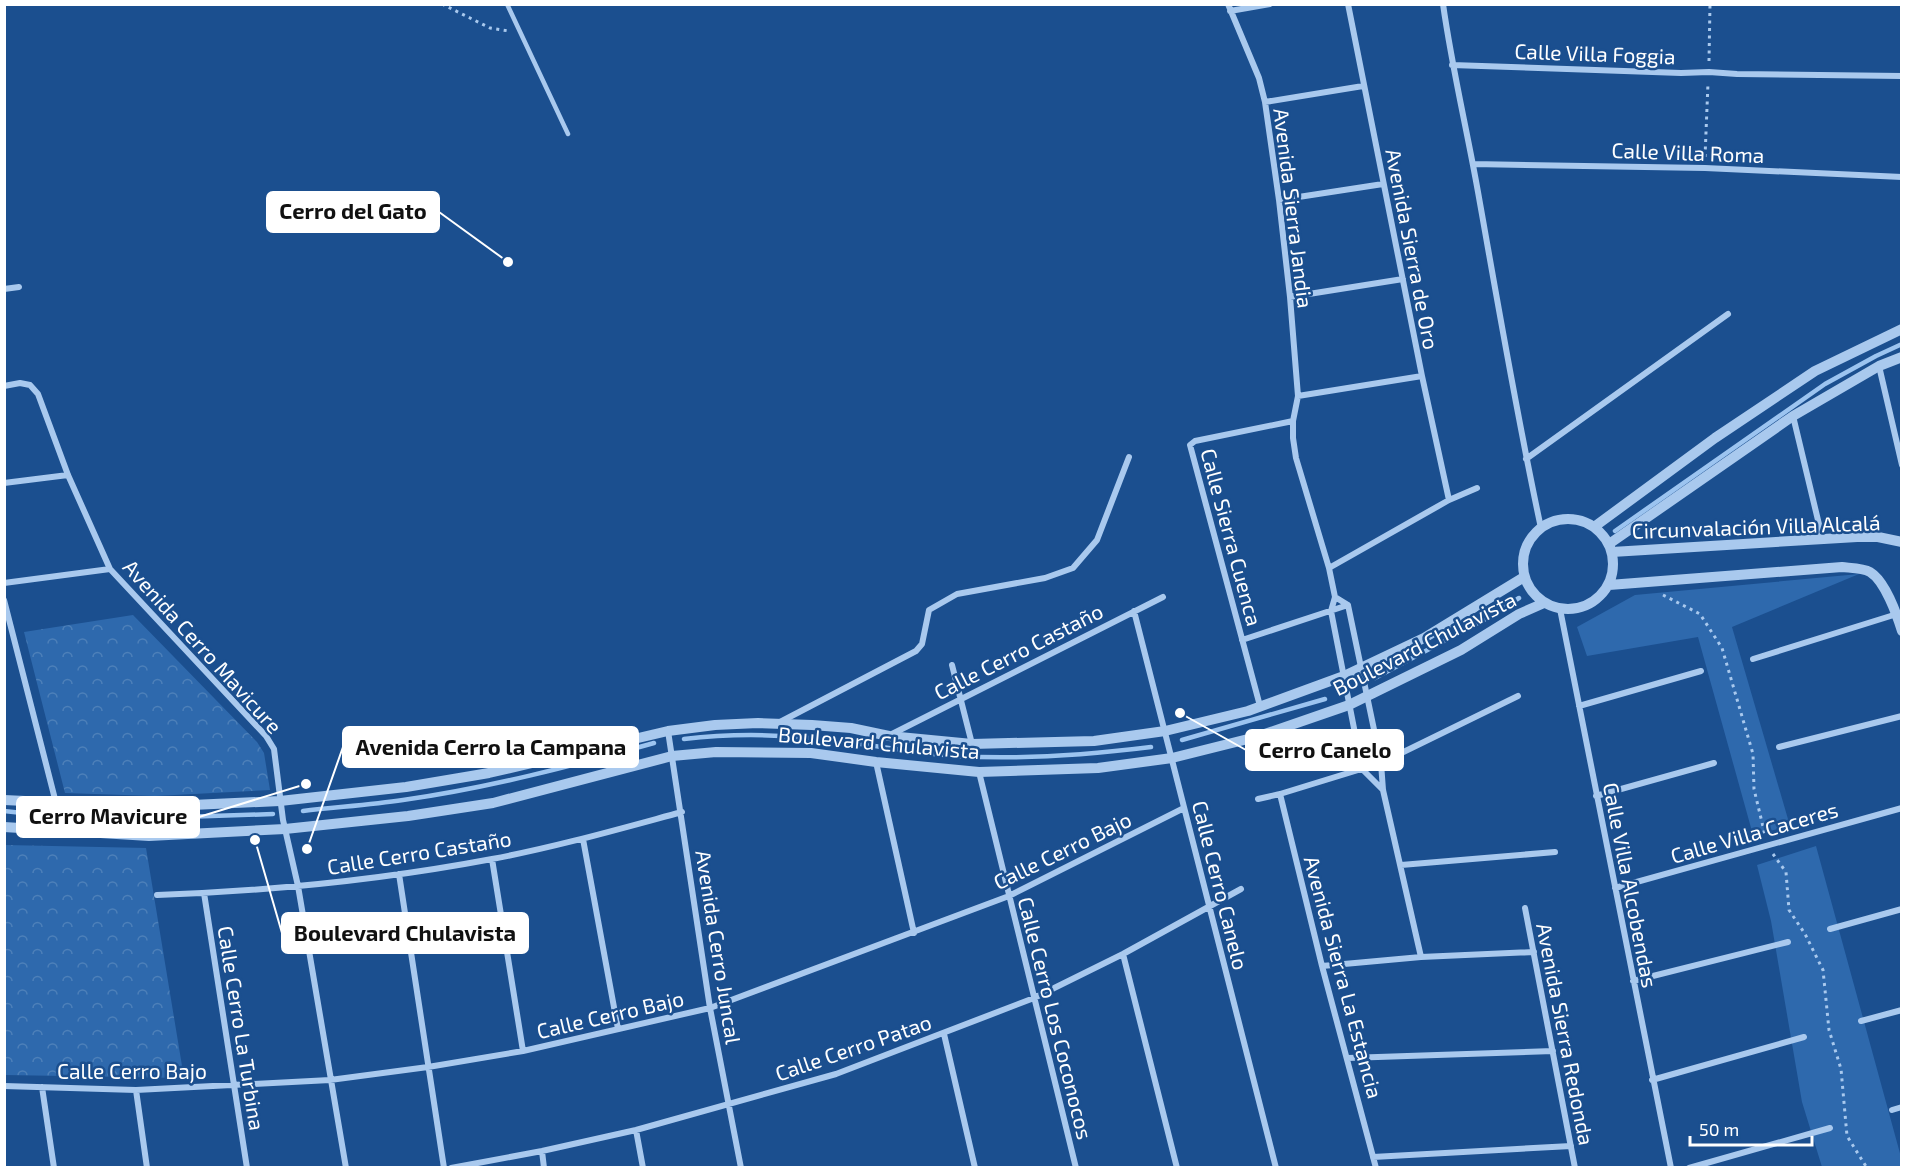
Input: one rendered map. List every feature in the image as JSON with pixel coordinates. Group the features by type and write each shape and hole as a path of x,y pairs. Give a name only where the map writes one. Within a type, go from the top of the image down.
{"street":[{"path":"1229,8 1270,4"},
{"name":"Avenida Sierra de Oro","path":"1348,4 1449,500"},
{"path":"1443,4 1452,65 1473,164 1526,459 1541,528 1554,521 1568,519 1582,521 1594,527 1610,548 1613,574 1609,585"},
{"name":"Avenida Sierra Jandia","path":"1229,8 1259,78 1264,102 1279,200 1290,297 1298,396 1293,421 1296,458 1329,568 1335,597"},
{"name":"Calle Villa Foggia","path":"1452,65 1681,73 1902,76"},
{"path":"1264,102 1363,86"},
{"name":"Calle Villa Roma","path":"1473,164 1705,168 1902,177"},
{"path":"1279,200 1383,184"},
{"path":"1290,297 1403,279"},
{"path":"4,290 19,287"},
{"path":"1526,459 1728,314"},
{"path":"1594,527 1715,438 1815,371 1902,329"},
{"path":"1610,548 1793,416 1879,366 1902,357"},
{"path":"1879,366 1902,465"},
{"path":"1298,396 1422,376"},
{"name":"Avenida Cerro Mavicure","path":"4,386 20,383 30,385 38,394 68,476 110,569 266,736 274,749 280,801 298,886 346,1167"},
{"path":"1793,416 1823,541"},
{"name":"Calle Sierra Cuenca","path":"1260,706 1190,445 1195,441 1293,421"},
{"path":"778,724 916,651 922,644 930,610 957,594 1045,578 1073,567 1097,540 1129,457"},
{"path":"4,483 68,476"},
{"path":"1329,568 1449,500 1477,488"},
{"name":"Boulevard Chulavista","path":"1541,528 1532,537 1525,550 1522,563 1528,587 1544,603 1560,609 1574,609 1588,605 1600,597 1609,585"},
{"name":"Circunvalación Villa Alcalá","path":"1610,548 1878,537 1902,542"},
{"name":"Circunvalación Villa Alcalá","path":"1609,585 1842,567 1870,572 1880,581 1897,614 1902,631"},
{"path":"4,583 110,569"},
{"name":"Boulevard Chulavista","path":"4,800 150,807 280,801 406,787 489,773 668,731 715,725 778,724 851,728 889,736 972,744 1094,741 1165,731 1248,711 1344,676 1424,638 1524,577"},
{"name":"Calle Cerro Castaño","path":"889,736 1163,597"},
{"path":"1383,790 1362,769 1332,611 1335,597 1348,605 1381,763 1383,790 1421,957"},
{"path":"4,600 56,803 55,830"},
{"name":"Boulevard Chulavista","path":"4,827 149,836 285,829 408,816 493,802 672,756 716,752 811,753 979,772 1098,768 1172,758 1256,737 1349,705 1461,650 1519,614 1544,603"},
{"path":"1242,640 1348,605"},
{"name":"Calle Villa Alcobendas","path":"1560,609 1671,1167"},
{"name":"Calle Cerro Canelo","path":"1134,611 1276,1167"},
{"path":"1753,659 1897,614"},
{"path":"952,665 972,744"},
{"path":"1579,706 1701,671"},
{"path":"1258,799 1381,763 1518,696"},
{"path":"1779,747 1902,716"},
{"name":"Avenida Cerro Juncal","path":"668,731 710,1008 741,1167"},
{"path":"876,762 914,933"},
{"path":"1596,796 1714,763"},
{"name":"Calle Cerro Los Coconocos","path":"979,772 1076,1167"},
{"name":"Avenida Sierra La Estancia","path":"1280,794 1322,966 1376,1167"},
{"name":"Calle Cerro Bajo","path":"4,1086 136,1090 330,1080 523,1051 710,1008 1009,896 1184,808"},
{"name":"Calle Villa Caceres","path":"1615,888 1902,808"},
{"name":"Calle Cerro Castaño","path":"158,895 298,886 399,874 492,859 583,839 682,813"},
{"path":"583,839 618,1029"},
{"path":"1401,865 1556,852"},
{"path":"492,859 523,1051"},
{"path":"399,874 444,1167"},
{"name":"Calle Cerro Patao","path":"451,1167 542,1151 636,1130 836,1074 1034,998 1123,954 1241,889"},
{"name":"Calle Cerro La Turbina","path":"204,893 247,1167"},
{"name":"Avenida Sierra Redonda","path":"1525,908 1575,1167"},
{"path":"1830,929 1902,909"},
{"path":"1633,981 1788,942"},
{"path":"1322,966 1421,957 1534,952"},
{"path":"1123,954 1177,1167"},
{"path":"1861,1021 1902,1010"},
{"path":"944,1034 975,1167"},
{"path":"1653,1080 1804,1037"},
{"path":"1347,1058 1553,1051"},
{"path":"42,1087 54,1167"},
{"path":"136,1090 147,1167"},
{"path":"1892,1110 1902,1107"},
{"path":"1689,1167 1830,1128"},
{"path":"636,1130 643,1167"},
{"path":"1374,1157 1571,1146"},
{"path":"542,1151 544,1167"}],"lane":[{"path":"507,4 568,134"}],"path":[{"path":"442,4 490,28 519,32"},
{"path":"1705,168 1710,4"},
{"path":"1640,584 1700,614 1722,648 1753,754 1754,789 1767,846 1786,872 1789,910 1823,970 1829,1030 1841,1069 1847,1136 1868,1167"}],"green space":[{"path":"1859,574 1732,627 1790,826 1753,835 1698,637 1587,656 1577,627 1635,595"},
{"path":"133,615 257,742 264,753 270,790 155,796 65,793 24,632"},
{"path":"5,845 146,848 184,1078 5,1075"},
{"path":"1816,846 1901,1157 1901,1167 1822,1167 1802,1102 1771,921 1757,865"}],"waterway":[{"path":"1615,531 1825,384 1902,344"},
{"path":"1375,678 1491,616 1519,598"},
{"path":"1182,740 1325,699"},
{"path":"684,739 763,735 848,742 938,755 980,757 1054,756 1151,747"},
{"path":"303,811 391,802 498,783 654,743"},
{"path":"4,811 41,815"},
{"path":"70,817 152,818 273,814"}],"place":[{"name":"Cerro del Gato","path":"508,262"},
{"name":"Cerro Canelo","path":"1180,713"},
{"name":"Cerro Mavicure","path":"306,784"},
{"name":"Boulevard Chulavista","path":"255,840"},
{"name":"Avenida Cerro la Campana","path":"307,849"}]}
